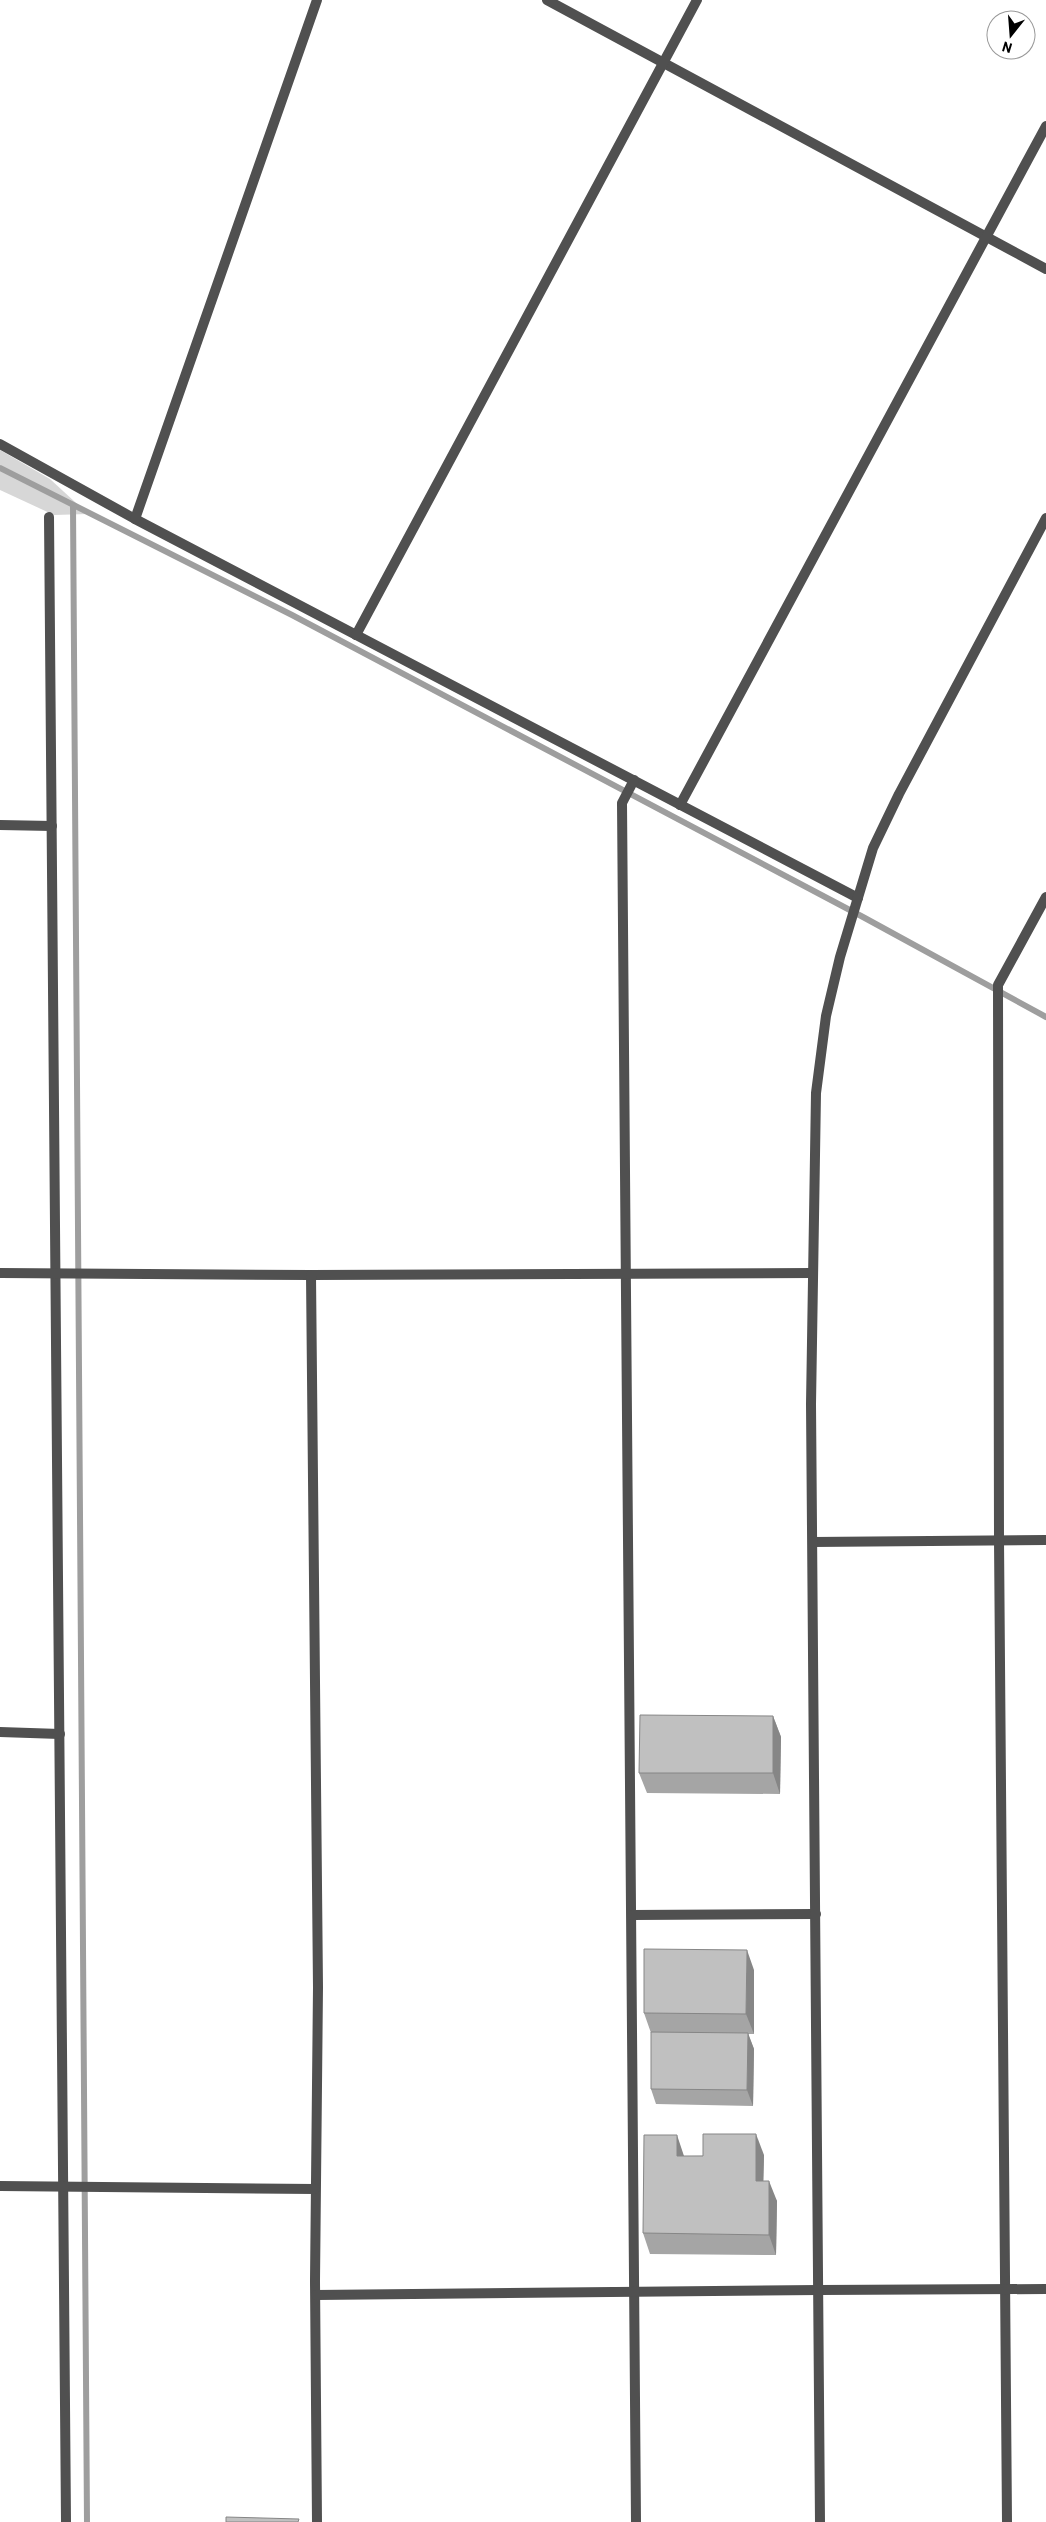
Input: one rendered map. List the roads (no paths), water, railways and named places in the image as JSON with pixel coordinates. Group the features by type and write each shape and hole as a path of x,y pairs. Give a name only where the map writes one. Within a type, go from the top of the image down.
{"street":[{"path":"135,519 317,0"},
{"path":"547,0 1046,269"},
{"path":"356,635 696,0"},
{"path":"680,805 1046,126"},
{"path":"0,444 135,519 858,898"},
{"path":"50,517 66,2522"},
{"path":"820,2522 812,1273 816,1093 826,1016 840,957 874,848 899,794 1046,518"},
{"path":"634,780 622,803 636,2292 636,2522"},
{"path":"0,825 52,826"},
{"path":"1007,2522 999,1540 998,985 1046,897"},
{"path":"0,1273 312,1275 812,1273"},
{"path":"312,1275 318,1987 315,2189 317,2522"},
{"path":"813,1542 1046,1540"},
{"path":"0,1732 60,1734"},
{"path":"632,1915 816,1914"},
{"path":"0,2186 315,2189"},
{"path":"316,2296 1046,2289"}],"waterway":[{"path":"0,468 292,615 863,917 1046,1017"},
{"path":"73,506 87,2522"}]}
